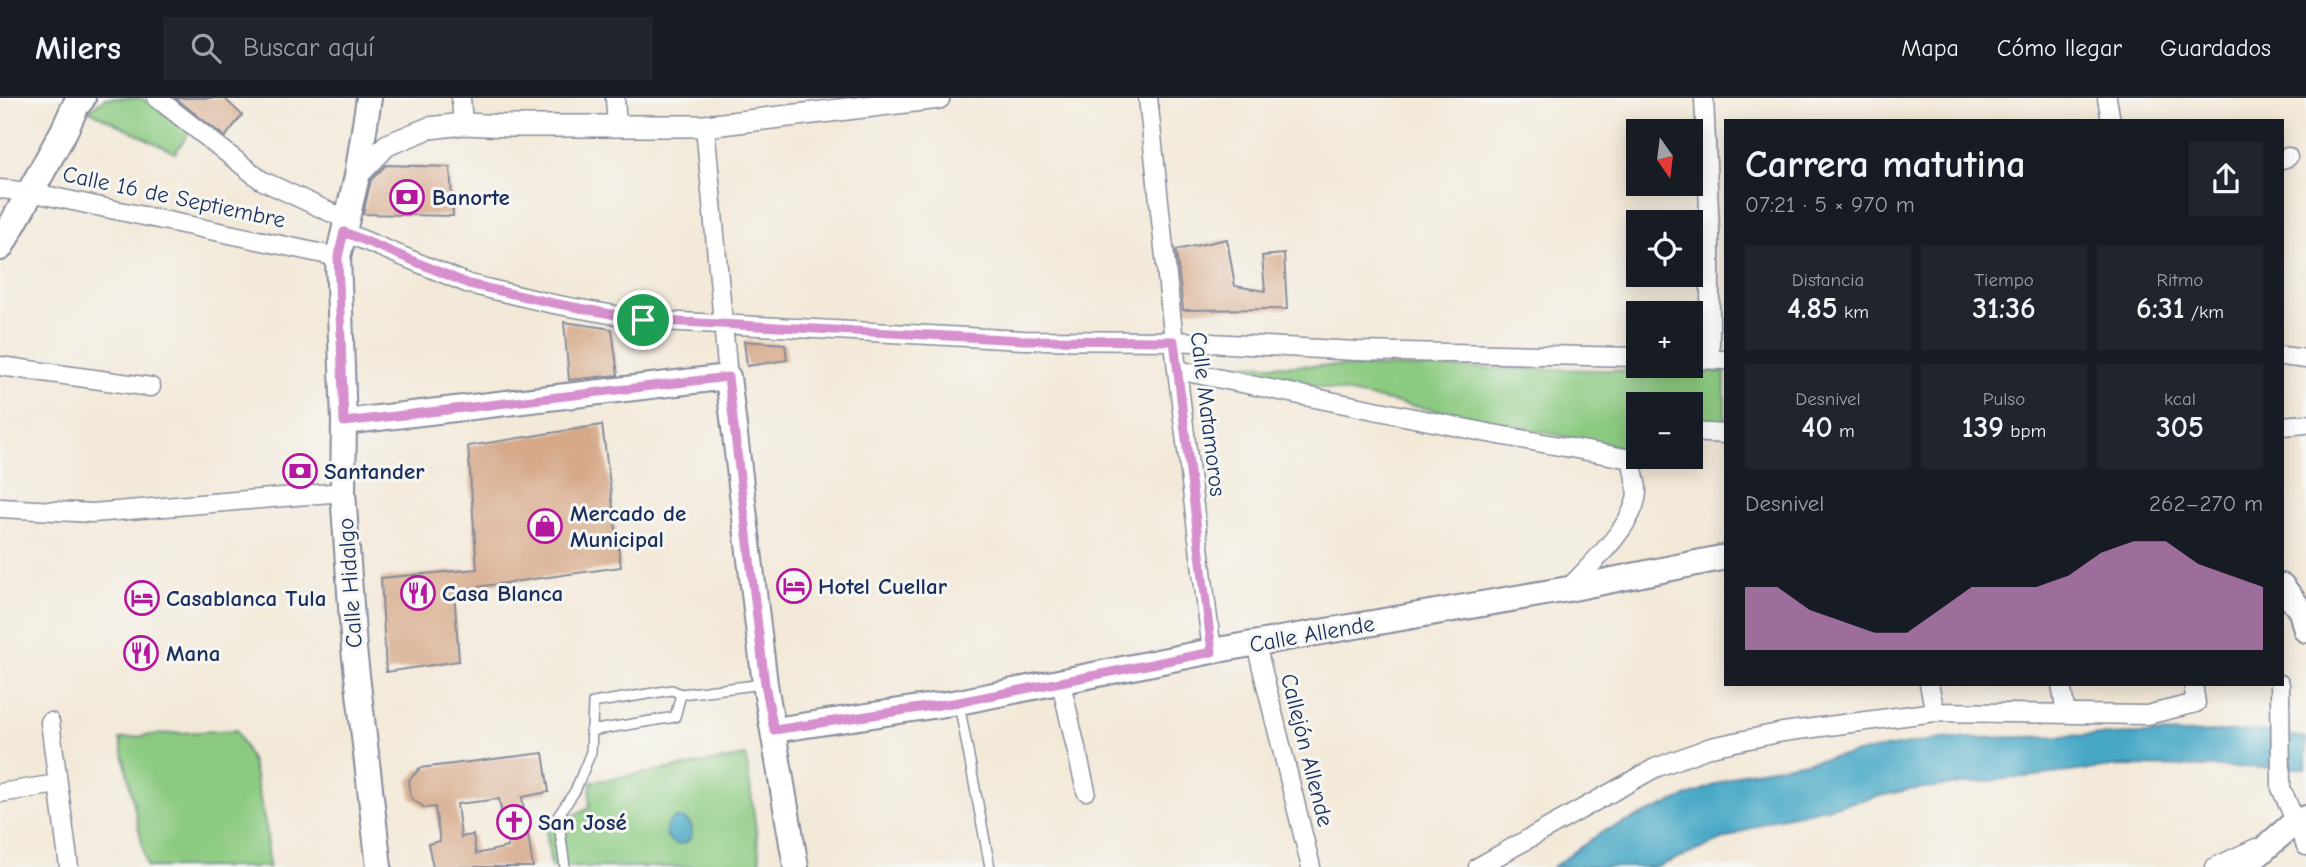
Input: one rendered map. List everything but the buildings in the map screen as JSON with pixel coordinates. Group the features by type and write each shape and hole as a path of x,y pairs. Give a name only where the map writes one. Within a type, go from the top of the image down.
{"main road":[{"path":"0,247 82,98"},
{"name":"Calle Hidalgo","path":"369,98 357,176 338,257 344,422 343,492 354,649 379,867"},
{"path":"344,422 728,377 765,684 796,867"},
{"name":"Calle Allende","path":"774,730 959,702 1212,652 1568,589 1724,557"},
{"path":"2284,589 2304,619"},
{"path":"2244,867 2293,826"}],"street":[{"path":"157,98 261,180 345,226 469,284 643,320 1023,340 1174,341 1356,351 1626,358"},
{"path":"461,98 463,124"},
{"path":"615,98 617,127"},
{"path":"357,176 387,145 429,128 463,124 510,127 705,126 939,98"},
{"name":"Calle Matamoros","path":"1148,98 1177,370 1212,652"},
{"path":"1704,98 1718,232 1718,359"},
{"path":"2107,98 2111,119"},
{"path":"705,126 728,377"},
{"name":"Calle 16 de Septiembre","path":"0,189 30,192 338,257"},
{"path":"2284,356 2306,359"},
{"path":"0,366 150,387"},
{"path":"1177,370 1488,433 1626,452"},
{"path":"2284,426 2306,424"},
{"path":"1703,433 1724,434"},
{"path":"1568,589 1626,524 1637,497 1635,469"},
{"path":"0,509 93,513 343,492"},
{"name":"Callejón Allende","path":"1256,645 1311,867"},
{"path":"1061,683 1086,791"},
{"path":"1929,686 1935,712"},
{"path":"2061,686 2066,714"},
{"path":"1478,867 1656,768 1711,747 1783,732 1935,712 2147,715 2196,703 2193,686"},
{"path":"2280,686 2281,788 2293,826 2306,846"},
{"path":"50,722 69,867"},
{"path":"0,793 57,784"},
{"path":"2215,867 2293,826"}],"lane":[{"path":"565,867 558,816 575,791 591,752 593,703 672,691 681,694 765,684"},
{"path":"590,731 675,716 681,694"},
{"path":"959,702 990,867"}],"green space":[{"path":"106,98 141,98 191,130 175,153 88,110"},
{"path":"1207,364 1626,370 1626,378 1703,378 1703,372 1724,372 1724,429 1703,428 1703,392 1626,392 1626,449"},
{"path":"236,730 252,762 267,832 269,867 147,867 120,739"},
{"path":"746,756 761,867 551,867 546,828 589,808 591,782"}],"water":[{"path":"2262,731 2306,738 2306,768 2122,766 1908,790 1771,820 1657,867 1553,867 1602,832 1743,773 1937,739"},
{"path":"679,818 688,822 692,831 688,840 679,844 670,840 666,831 670,822"}],"place":[{"name":"Banorte","path":"407,197"},
{"name":"Santander","path":"300,471"},
{"name":"Mercado de Municipal","path":"545,526"},
{"name":"Hotel Cuellar","path":"794,586"},
{"name":"Casa Blanca","path":"418,593"},
{"name":"Casablanca Tula","path":"142,598"},
{"name":"Mana","path":"141,653"},
{"name":"San José","path":"514,822"}],"route":[{"path":"344,232 469,284 643,320 1023,340 1174,341 1212,652 959,702 774,730 765,684 728,377 344,422 338,257 344,232"}]}
